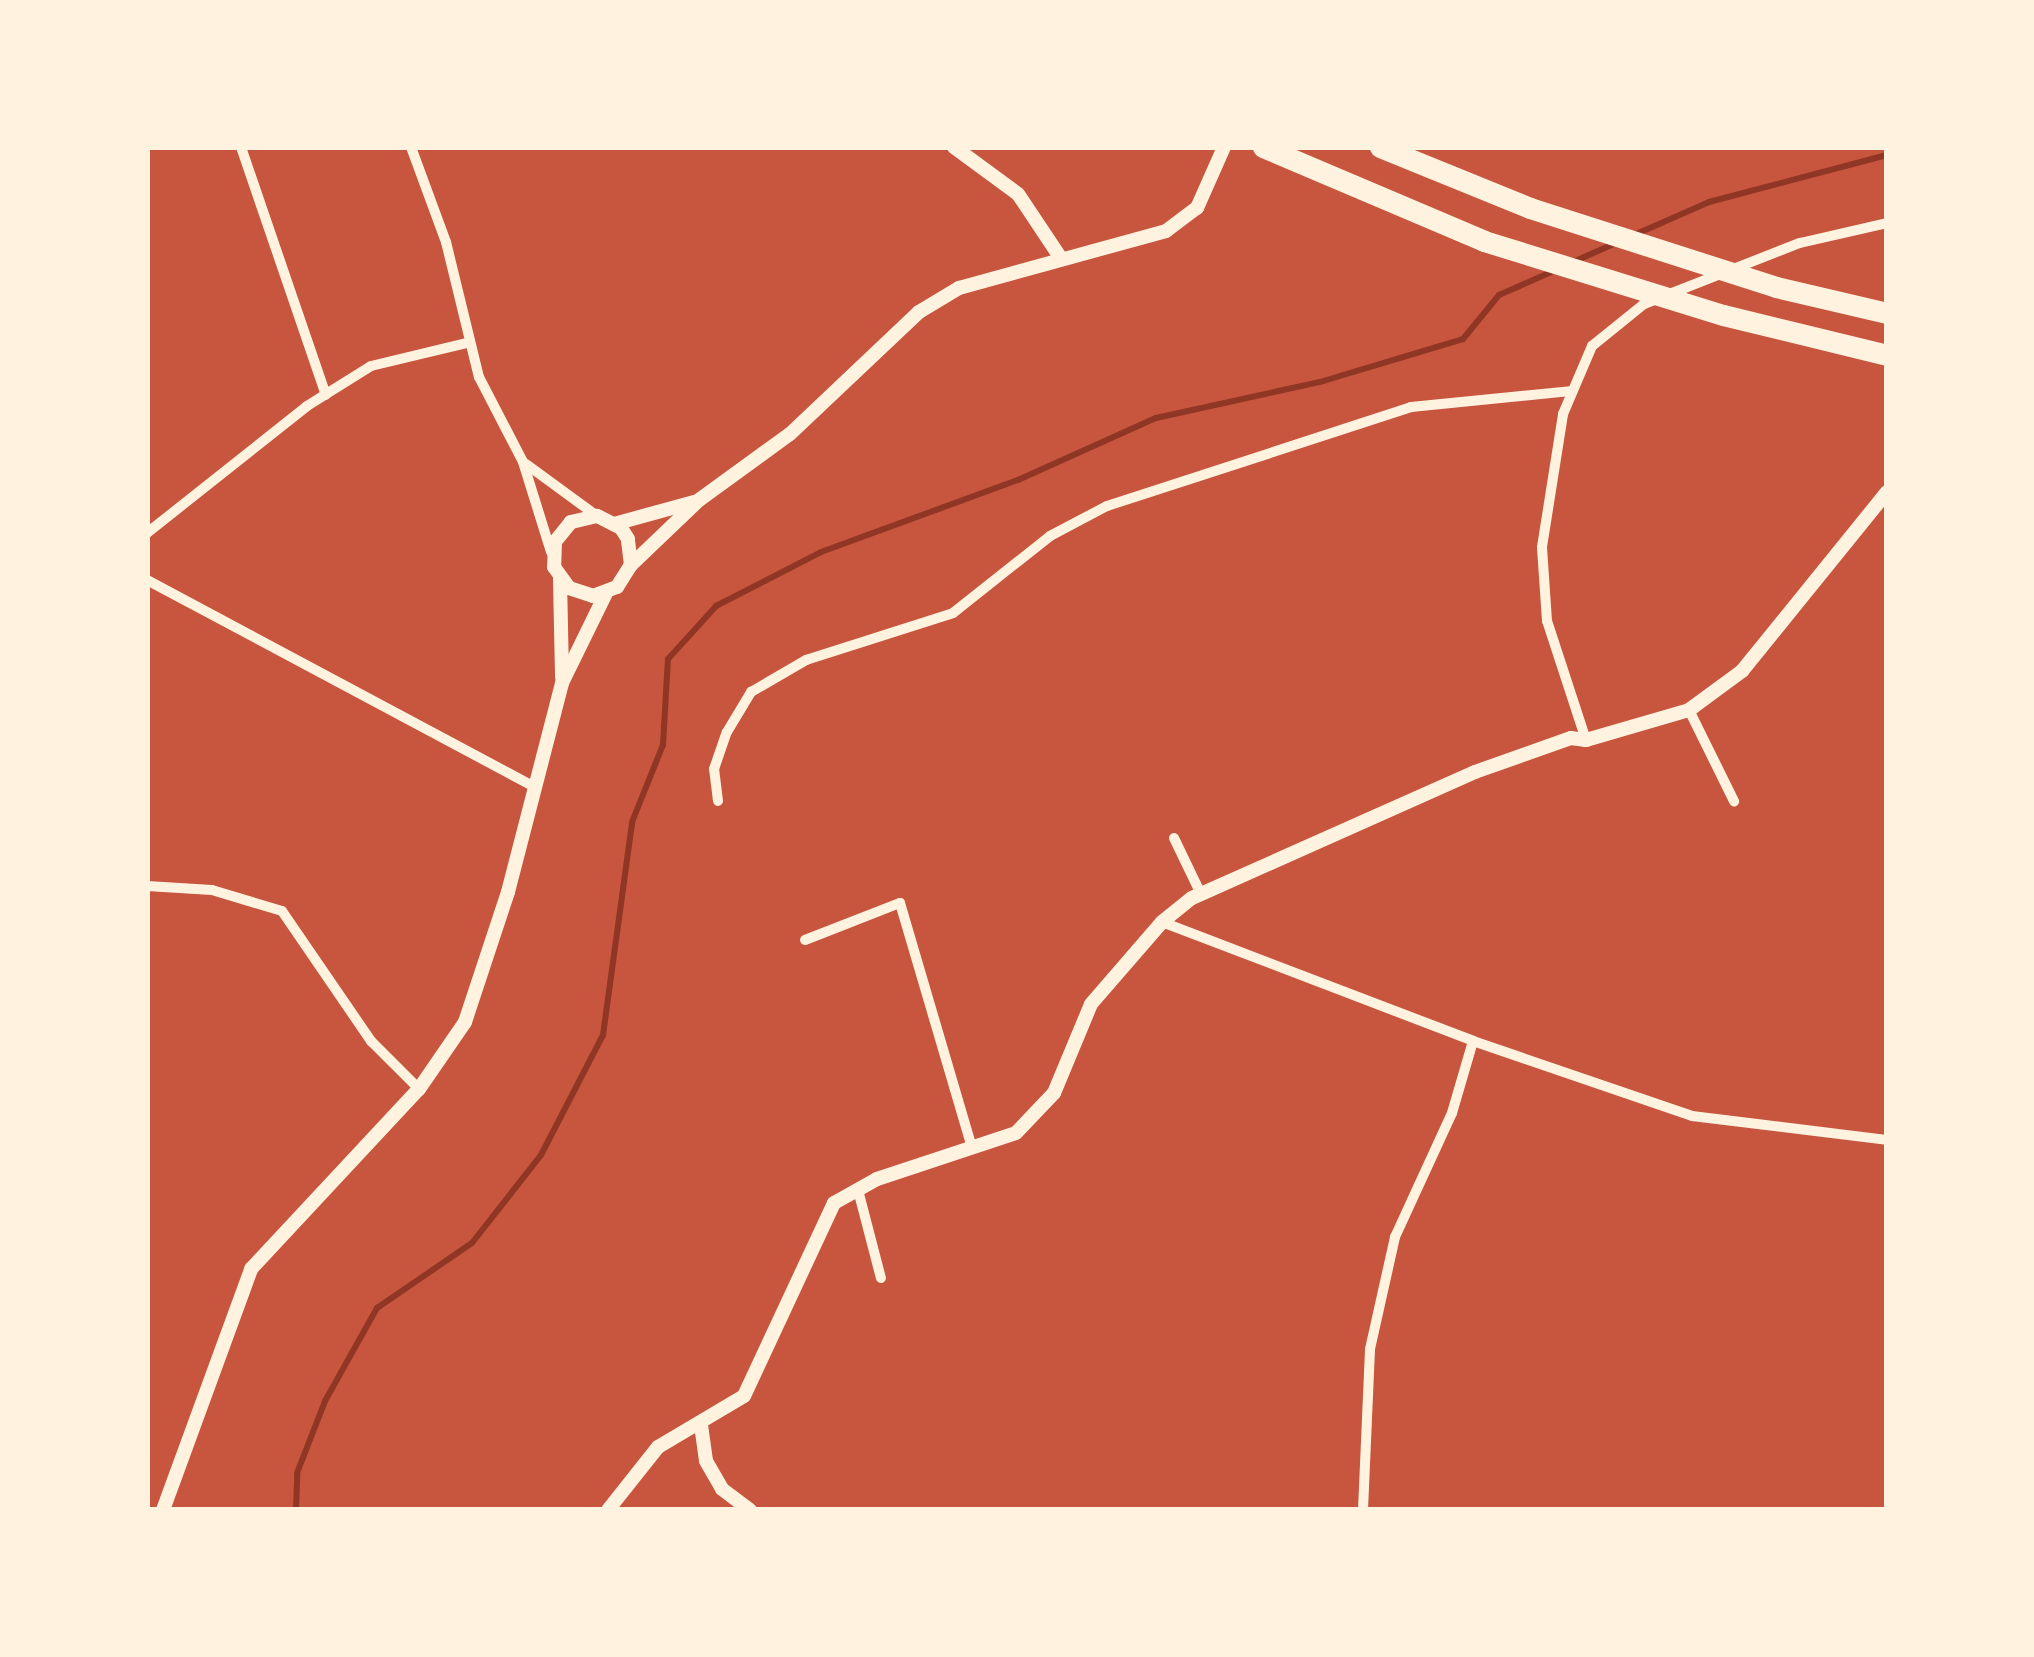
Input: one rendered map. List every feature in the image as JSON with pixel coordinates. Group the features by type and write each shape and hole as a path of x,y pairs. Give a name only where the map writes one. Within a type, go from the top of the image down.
{"highway":[{"path":"1264,147 1484,241 1723,315 1887,356"},
{"path":"1380,147 1530,208 1776,287 1887,313"}],"street":[{"path":"241,147 326,395"},
{"path":"411,147 446,242 467,343 523,462 560,579 562,683"},
{"path":"954,147 1018,194 1060,257"},
{"path":"164,1510 251,1269 418,1090 465,1022 508,892 562,683 606,593 699,500 790,434 919,312 958,288 1152,236 1197,208 1224,147"},
{"path":"1586,740 1547,621 1542,576 1550,474 1570,391 1592,346 1644,304 1800,243 1887,223"},
{"path":"147,533 326,395 371,366 467,343"},
{"path":"718,801 714,769 727,732 752,692 806,660 953,613 1050,536 1107,506 1411,407 1570,391"},
{"path":"523,462 614,524 628,539 631,565"},
{"path":"608,1510 658,1447 744,1396 834,1203 970,1144 1016,1133 1054,1094 1090,1004 1162,922 1201,894 1475,772 1571,738 1586,740 1689,710 1742,671 1887,492"},
{"path":"614,524 699,500"},
{"path":"553,555 561,531 597,516"},
{"path":"560,579 580,594 606,593"},
{"path":"147,580 532,786"},
{"path":"1689,710 1734,801"},
{"path":"1174,838 1201,894"},
{"path":"147,886 212,890 282,910 371,1041 418,1090"},
{"path":"806,940 900,903 970,1144"},
{"path":"1162,922 1473,1041 1692,1116 1887,1140"},
{"path":"1363,1510 1370,1349 1395,1237 1452,1113 1473,1041"},
{"path":"857,1190 881,1277"},
{"path":"701,1425 706,1461 722,1489 750,1510"}],"waterway":[{"path":"1634,235 1709,202 1887,155"},
{"path":"1573,262 1616,243"},
{"path":"296,1510 297,1473 325,1401 377,1308 472,1243 541,1155 603,1035 632,822 663,745 668,659 716,606 821,552 1018,480 1156,418 1320,382 1463,339 1499,295 1556,270"}]}
